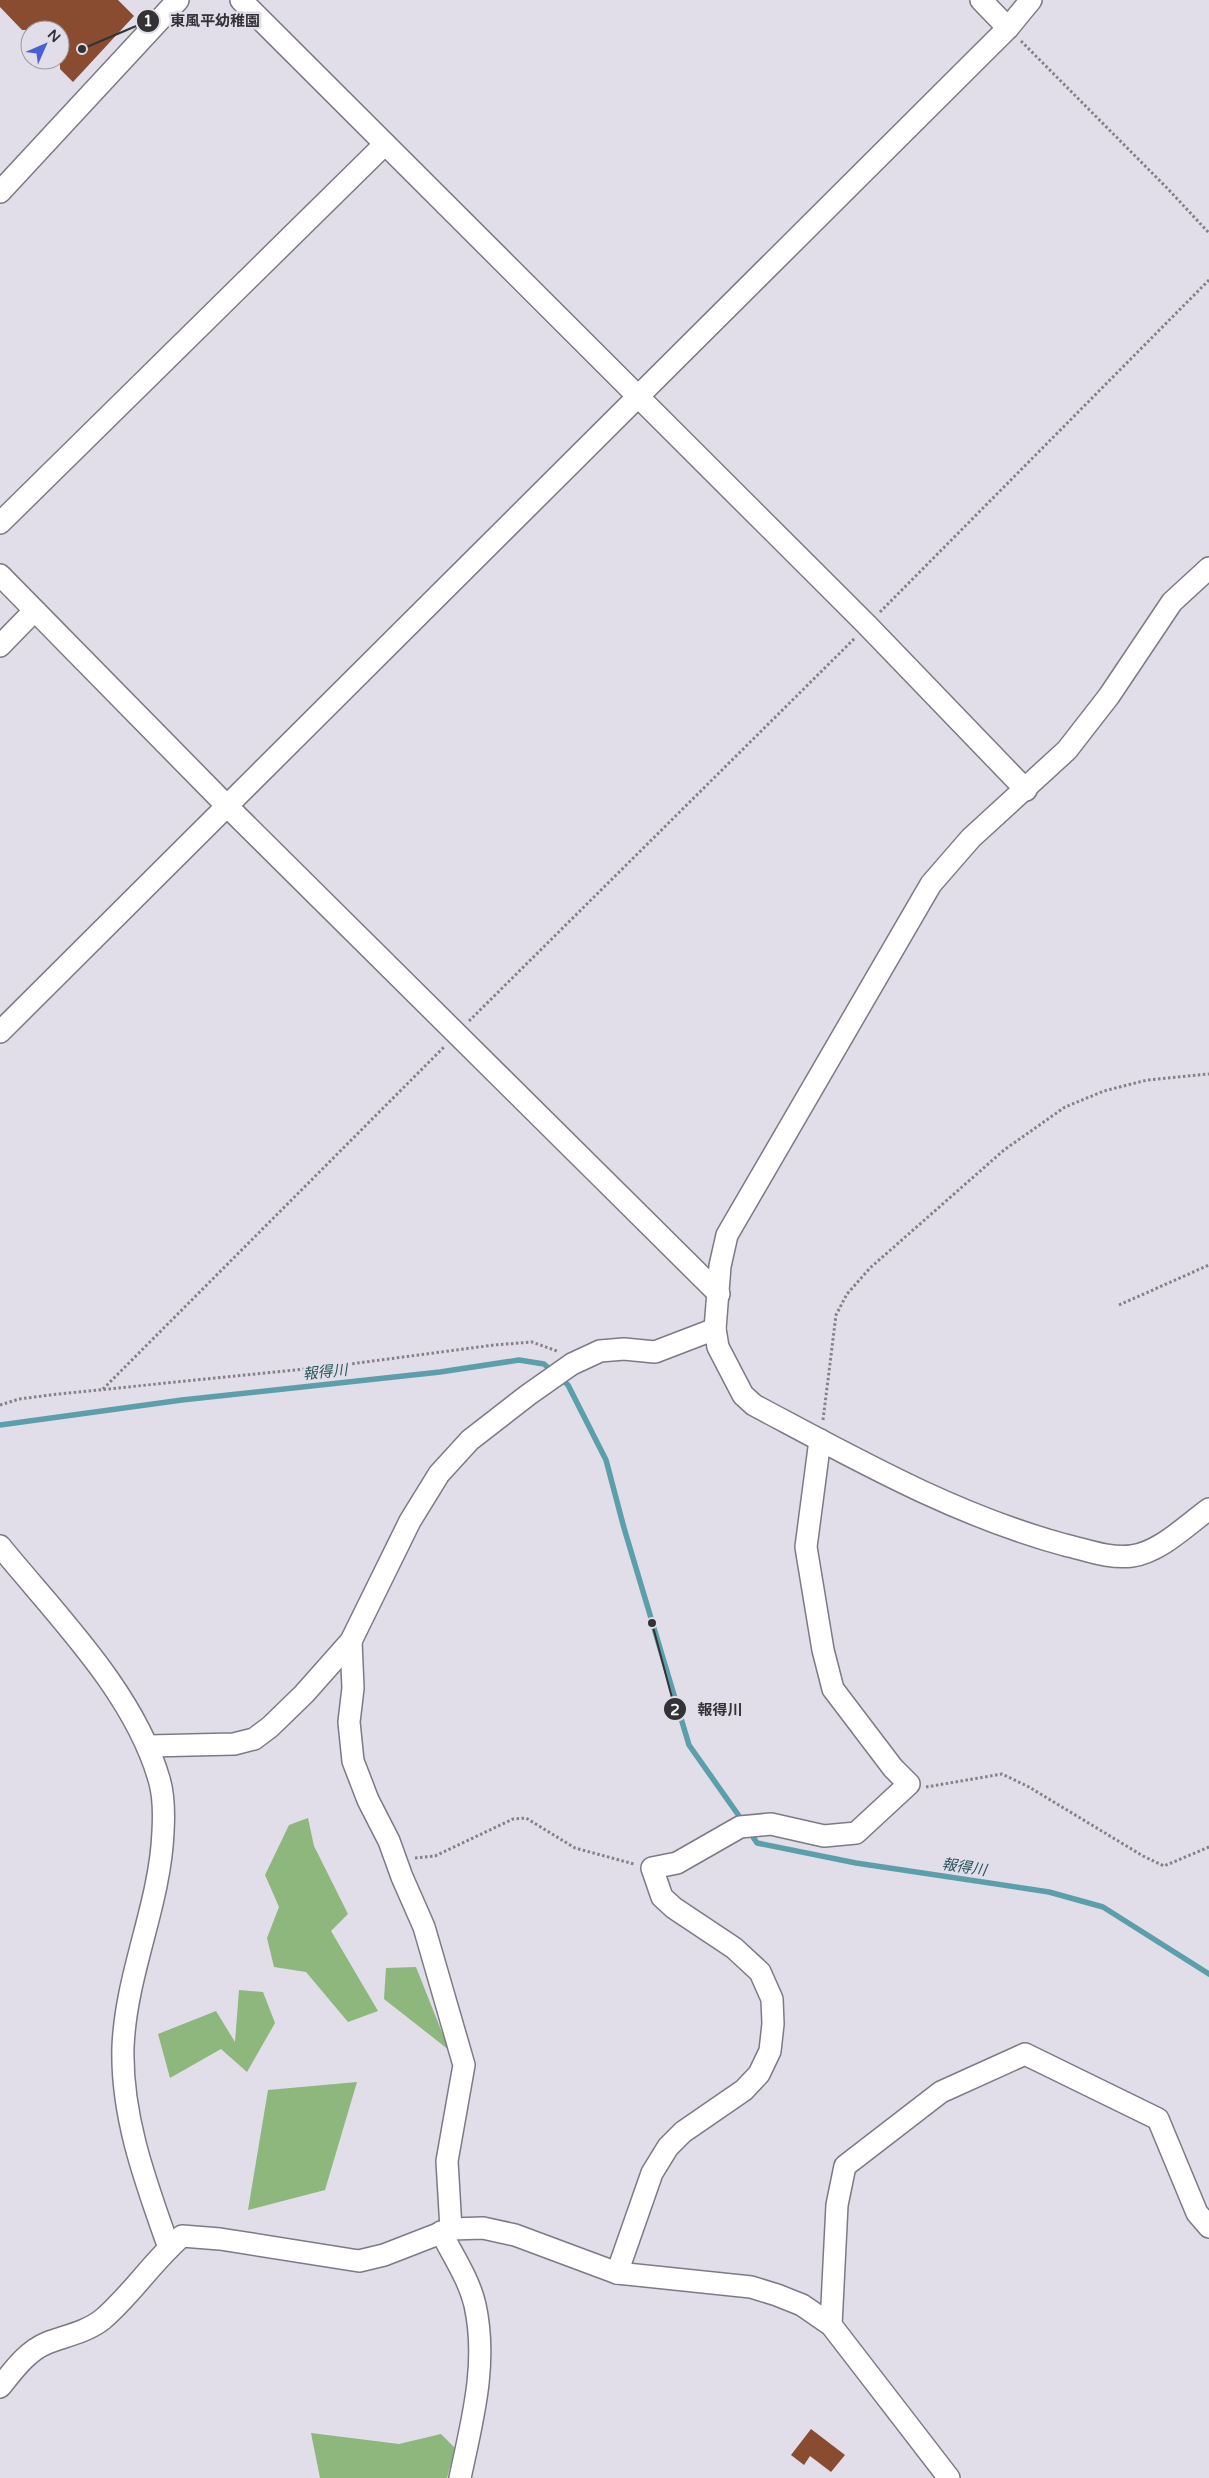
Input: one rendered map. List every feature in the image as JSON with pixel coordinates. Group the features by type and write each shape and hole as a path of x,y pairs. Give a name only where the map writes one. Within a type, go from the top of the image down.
{"street":[{"path":"0,192 178,0"},
{"path":"242,0 637,398 867,625 1026,790"},
{"path":"981,0 1008,28"},
{"path":"0,1032 1008,28 1031,0"},
{"path":"0,523 385,144"},
{"path":"1209,568 1172,602 1109,696 1068,750 971,838 931,884 727,1235 720,1266 715,1329 718,1347 743,1395 754,1405 966,1513 1041,1538 1106,1556 1133,1556 1156,1547 1209,1509"},
{"path":"0,575 227,806 719,1294"},
{"path":"0,646 34,611"},
{"path":"149,1746 234,1744 254,1739 270,1727 304,1694 351,1640 410,1521 439,1474 470,1440 528,1395 578,1361 600,1351 624,1349 655,1352 715,1329"},
{"path":"617,2273 652,2173 668,2147 683,2132 744,2090 759,2074 770,2051 773,2024 772,1999 760,1972 734,1948 674,1908 662,1897 652,1868 677,1863 740,1827 771,1824 824,1836 856,1833 909,1784 881,1753 833,1689 822,1650 806,1547 820,1440"},
{"path":"0,1546 102,1671 134,1716 149,1746 160,1781 164,1815 162,1861 133,1981 123,2046 125,2100 141,2170 169,2248"},
{"path":"351,1640 353,1688 349,1722 354,1761 368,1800 390,1841 396,1861 424,1927 464,2065 446,2160 446,2231 475,2304 481,2346 479,2388 460,2478"},
{"path":"831,2325 837,2205 845,2166 941,2092 1025,2054 1158,2119 1197,2213 1209,2227"},
{"path":"0,2387 17,2365 45,2344 78,2332 102,2320 182,2236 358,2261 384,2255 446,2231 483,2228 515,2235 617,2273 751,2287 802,2305 831,2325 950,2478"}],"path":[{"path":"1008,28 1168,189 1209,233"},
{"path":"103,1389 1209,280"},
{"path":"820,1440 836,1315 847,1294 870,1268 1004,1150 1065,1107 1124,1085 1147,1080 1209,1074"},
{"path":"1118,1305 1209,1265"},
{"path":"0,1405 19,1399 103,1389 335,1366 532,1342 550,1347 578,1361"},
{"path":"909,1784 928,1787 1002,1774 1029,1787 1143,1856 1164,1866 1209,1847"},
{"path":"396,1861 435,1856 513,1819 526,1818 576,1848 652,1868"}],"green space":[{"path":"308,1818 314,1846 348,1914 331,1931 378,2011 348,2022 306,1972 274,1967 267,1938 279,1907 265,1875 289,1825"},
{"path":"416,1967 449,2050 384,1999 386,1968"},
{"path":"239,1990 263,1992 275,2023 247,2072 221,2049 170,2078 158,2034 216,2011 235,2042"},
{"path":"357,2082 325,2190 248,2210 268,2090"},
{"path":"311,2433 399,2444 441,2434 455,2448 447,2478 320,2478"}],"building":[{"path":"0,0 118,0 134,16 73,82 61,70 70,70 70,20 20,20 20,28 0,7"},
{"path":"811,2429 845,2455 831,2472 810,2456 804,2465 791,2455"}],"waterway":[{"name":"報得川","path":"0,1425 182,1400 440,1372 519,1360 544,1364 568,1385 606,1460 624,1528 689,1745 744,1823"},
{"name":"報得川","path":"749,1831 757,1843 856,1863 1049,1892 1103,1907 1209,1974"}],"place":[{"name":"東風平幼稚園","path":"82,49"},
{"name":"報得川","path":"652,1623"}]}
